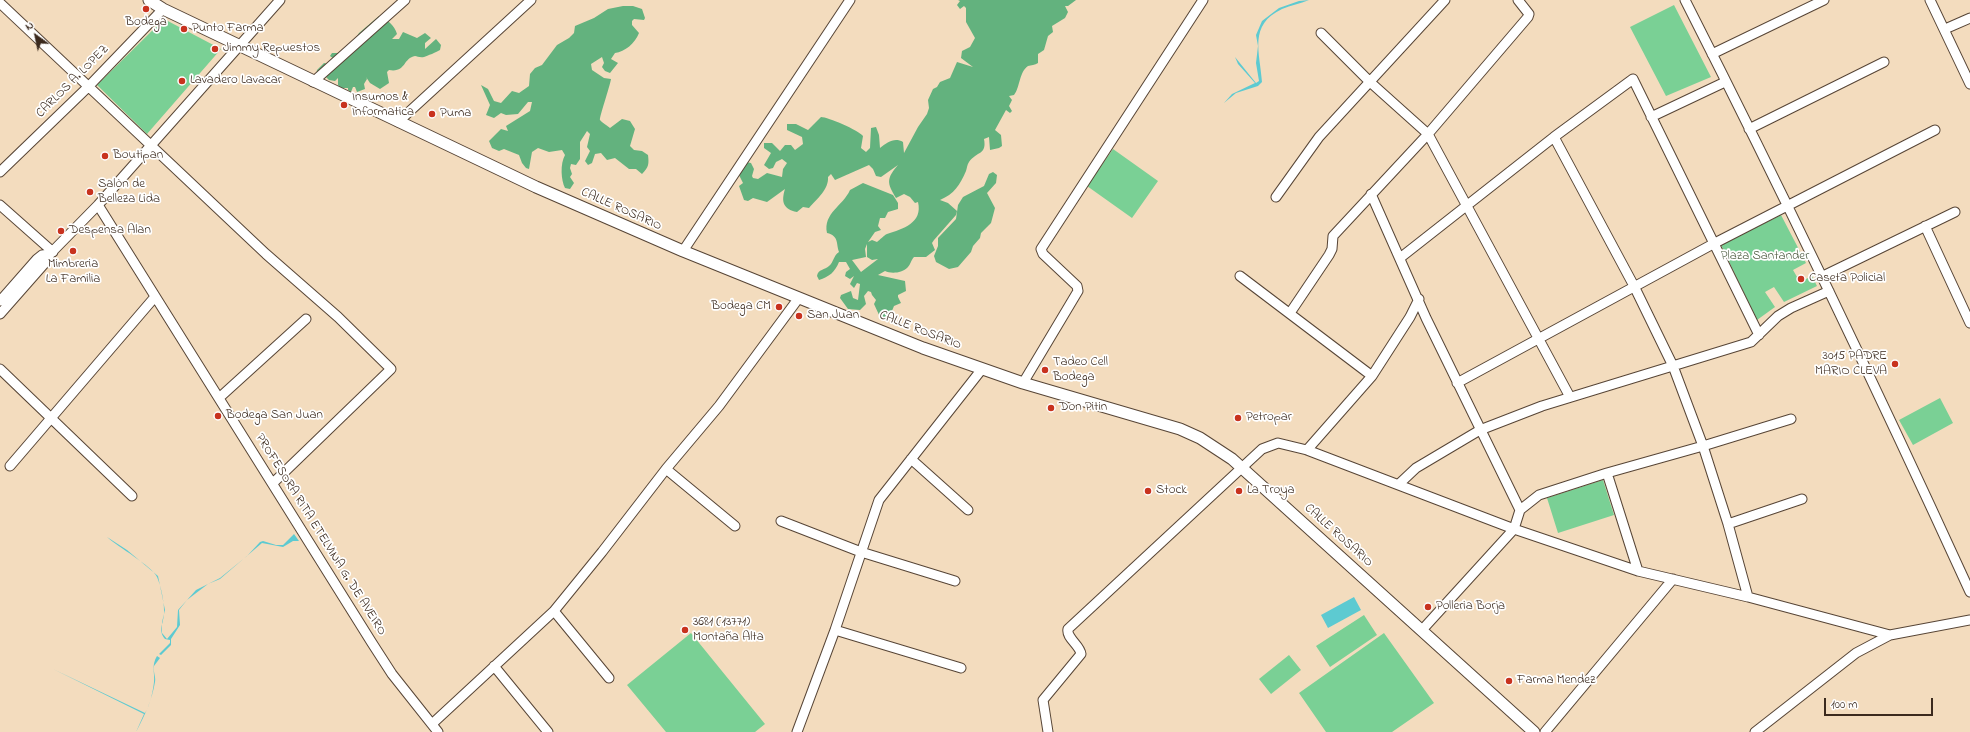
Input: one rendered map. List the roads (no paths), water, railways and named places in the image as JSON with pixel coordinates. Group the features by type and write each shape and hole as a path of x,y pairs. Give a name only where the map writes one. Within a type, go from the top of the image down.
{"main road":[{"name":"CALLE ROSARIO","path":"149,0 163,9 313,82 592,213 683,252 923,348 1023,383 1180,429 1200,438 1232,458 1534,732"}],"street":[{"path":"0,314 52,253 98,205 280,0"},
{"path":"313,82 405,0"},
{"path":"398,122 531,0"},
{"path":"683,252 850,0"},
{"path":"1023,383 1078,291 1077,286 1043,254 1041,249 1203,0"},
{"path":"1276,197 1319,137 1445,0"},
{"path":"1290,313 1329,255 1332,249 1333,236 1428,134 1528,17 1529,14 1527,9 1518,0"},
{"path":"1685,0 1829,291 1913,466 1970,592"},
{"path":"1712,54 1824,0"},
{"path":"1930,0 1970,84"},
{"path":"0,3 266,254 338,317 391,369 272,483"},
{"name":"CARLOS A. LOPEZ","path":"0,172 88,87 163,9"},
{"path":"1945,29 1970,18"},
{"path":"1322,33 1370,82 1428,134 1570,397"},
{"path":"1749,129 1884,62"},
{"path":"1400,258 1554,137 1633,79 1758,335"},
{"path":"1651,117 1726,82"},
{"path":"1457,383 1713,244 1935,130"},
{"path":"1554,137 1634,286 1673,366 1703,446 1728,524 1748,597"},
{"path":"1371,194 1419,299 1425,316 1520,510"},
{"path":"0,205 52,253"},
{"name":"PROFESORA RITA ETELVINA G. DE AVEIRO","path":"98,205 154,298 219,398 372,643 392,674 438,732"},
{"path":"1821,277 1956,212"},
{"path":"1925,226 1970,323"},
{"path":"0,301 37,259 42,255 52,253"},
{"path":"1240,276 1372,376"},
{"path":"1399,484 1416,468 1480,430 1570,397 1751,342 1778,316 1791,308 1829,291"},
{"path":"10,466 154,298"},
{"path":"432,724 554,611 666,469 736,384 798,298"},
{"path":"1307,450 1372,376 1419,299"},
{"path":"1410,316 1415,313 1425,316"},
{"path":"219,398 306,319"},
{"path":"0,369 132,496"},
{"path":"797,732 835,630 879,500 982,369"},
{"path":"1422,630 1514,529 1520,510 1539,496 1606,473 1703,446 1791,419"},
{"path":"1048,732 1043,700 1081,654 1081,650 1069,635 1068,629 1242,468 1269,445 1278,443 1307,450 1514,529 1638,571 1748,597 1890,635"},
{"path":"911,459 968,510"},
{"path":"666,469 735,526"},
{"path":"1606,473 1638,571"},
{"path":"1728,524 1802,499"},
{"path":"781,521 861,552 955,581"},
{"path":"1545,732 1673,579"},
{"path":"554,611 609,678"},
{"path":"1755,732 1856,653 1890,635 1970,620"},
{"path":"835,630 961,668"},
{"path":"494,666 548,732"}],"water":[{"path":"1309,0 1282,9 1271,16 1264,23 1260,31 1258,46 1256,35 1262,21 1279,8 1299,1"},
{"path":"1258,46 1262,82 1258,86 1236,93 1224,103 1232,94 1255,83 1238,64 1235,57 1256,83 1259,81 1256,63"},
{"path":"294,534 299,541 293,541 283,547 262,543 248,555 260,542 263,541 276,545 283,545"},
{"path":"107,537 127,550 139,560 112,541"},
{"path":"244,559 220,579 208,584 220,578"},
{"path":"208,584 187,600 196,590"},
{"path":"1354,597 1361,610 1328,628 1321,615"},
{"path":"187,600 179,610 180,625 171,639 171,645 161,655 159,654 170,643 170,640 165,639 162,633 167,639 177,627 178,610"},
{"path":"157,656 160,658 154,666 154,663"},
{"path":"53,669 145,713 147,710 136,732 144,714"},
{"path":"154,670 155,682 150,702 154,682"}],"place":[{"name":"Bodega","path":"146,9"},
{"name":"Punto Farma","path":"184,29"},
{"name":"Jimmy Repuestos","path":"215,49"},
{"name":"Lavadero Lavacar","path":"182,81"},
{"name":"Insumos & Informatica","path":"344,105"},
{"name":"Puma","path":"432,114"},
{"name":"Boutipan","path":"105,156"},
{"name":"Salòn de Belleza Lida","path":"90,192"},
{"name":"Despensa Alan","path":"61,231"},
{"name":"Mimbreria La Familia","path":"73,251"},
{"name":"Caseta Policial","path":"1801,279"},
{"name":"Bodega CM","path":"779,307"},
{"name":"San Juan","path":"799,316"},
{"name":"3015 PADRE MARIO CLEVA","path":"1895,364"},
{"name":"Tadeo Cell Bodega","path":"1045,370"},
{"name":"Don Pitin","path":"1051,408"},
{"name":"Bodega San Juan","path":"218,416"},
{"name":"Petropar","path":"1238,418"},
{"name":"Stock","path":"1148,491"},
{"name":"La Troya","path":"1239,491"},
{"name":"Polleria Borja","path":"1428,607"},
{"name":"3681 (13771) Montaña Alta","path":"685,630"},
{"name":"Farma Mendez","path":"1509,681"}],"park label":[{"name":"Plaza Santander","path":"1765,257"}]}
